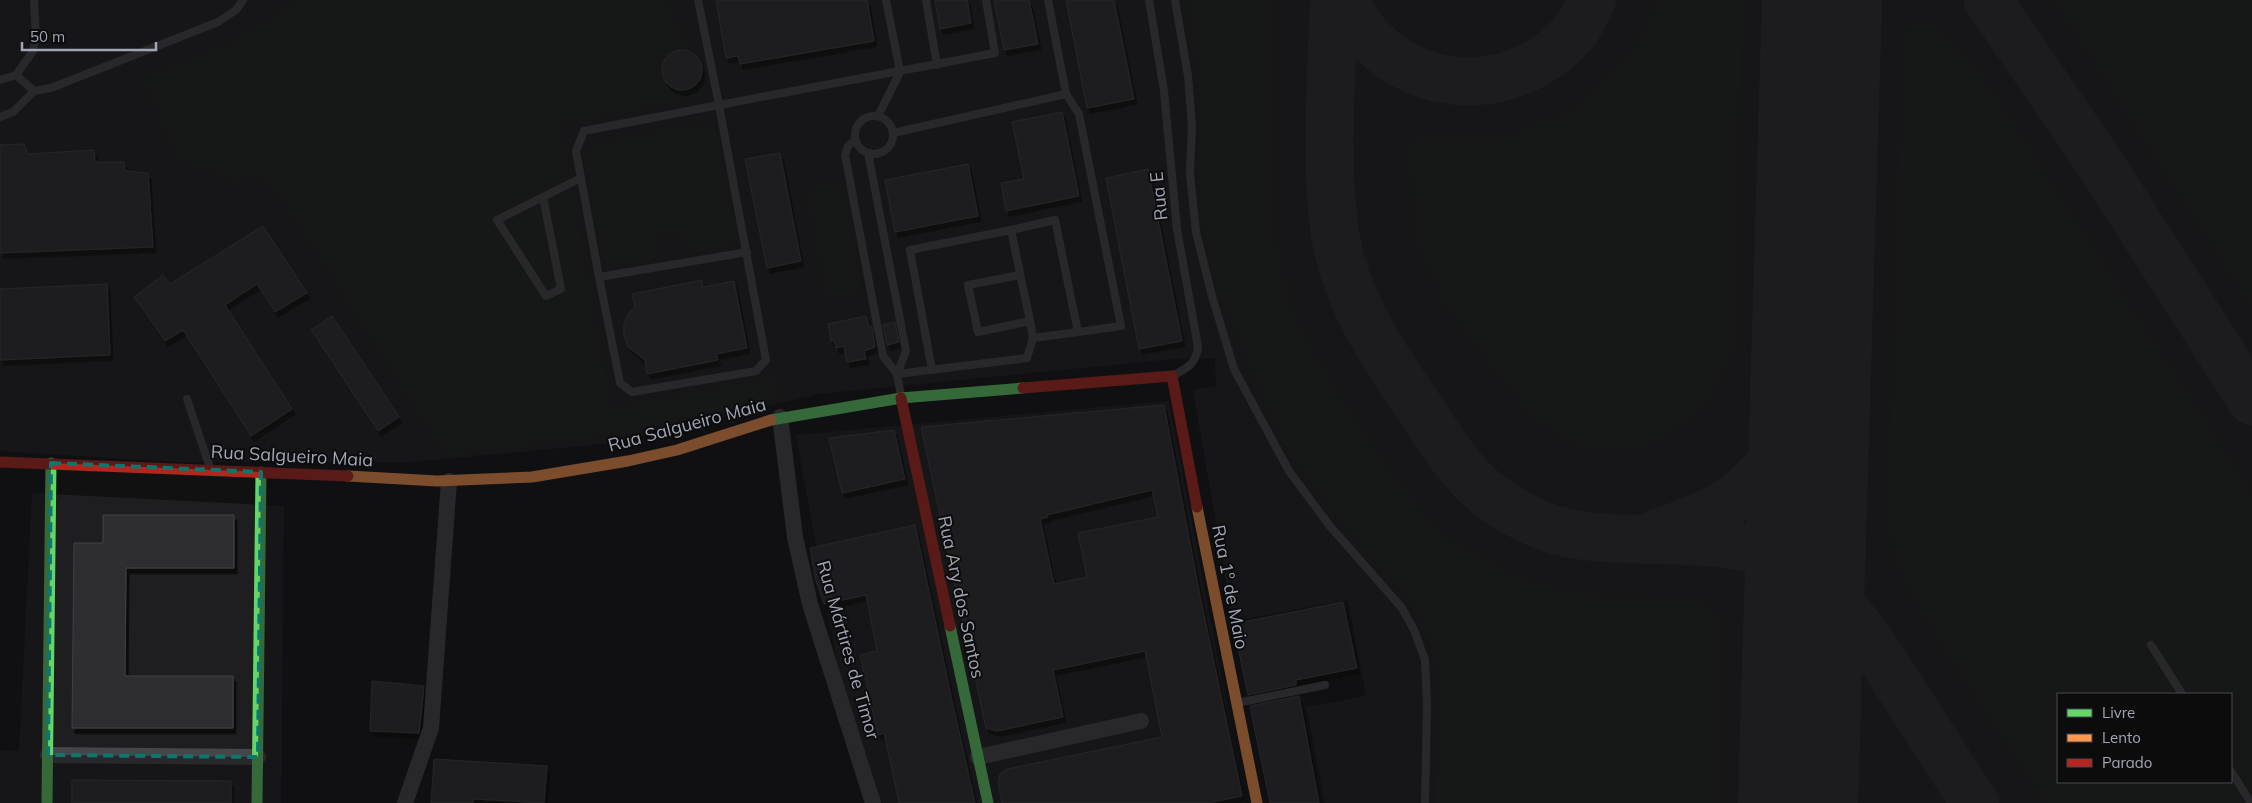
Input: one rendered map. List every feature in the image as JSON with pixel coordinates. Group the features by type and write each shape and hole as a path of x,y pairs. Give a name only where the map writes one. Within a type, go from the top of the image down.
{"street":[{"name":"Rua Salgueiro Maia","path":"0,462 450,480 532,477 628,461 677,450 780,417 901,398 1172,376"},
{"name":"Rua 1º de Maio","path":"1172,376 1235,703 1257,803"},
{"name":"Rua Ary dos Santos","path":"901,398 988,803"},
{"name":"Rua Mártires de Timor","path":"780,417 795,537 810,604 873,803"},
{"path":"48,803 51,463"},
{"path":"257,803 261,472"},
{"path":"405,803 431,728 450,480"},
{"path":"978,756 1141,722"},
{"path":"48,755 258,757"}],"lane":[{"path":"0,80 16,75 33,51 36,36 34,0"},
{"path":"0,117 13,112 34,91 51,88 96,72 218,22 236,10 242,0"},
{"path":"698,0 719,105 747,252 766,360 756,371 632,392 620,383 599,277 576,151 584,131 719,105 938,65 995,53 986,0"},
{"path":"878,116 900,72 886,0"},
{"path":"926,0 938,65"},
{"path":"1033,338 1121,326 1079,114 1066,94 1048,0"},
{"name":"Rua E","path":"1149,0 1164,91 1177,229 1198,347 1197,358 1191,366 1172,376"},
{"path":"1175,0 1188,76 1192,125 1190,174 1196,232 1217,314 1234,369 1289,471 1329,525 1402,608 1414,630 1425,660 1427,706 1424,803"},
{"path":"16,75 34,91"},
{"path":"893,133 1066,94"},
{"path":"878,116 887,121 893,133 892,141 883,151 868,153 863,151 855,140 855,133 862,120 878,116"},
{"path":"855,140 848,146 845,155 884,356 897,374 901,398"},
{"path":"868,153 906,351 897,374"},
{"path":"543,197 560,289 546,296 497,220 543,197 581,178"},
{"path":"932,370 910,250 1055,220 1078,332"},
{"path":"897,374 1028,358 1033,338 1011,230"},
{"path":"599,277 747,252"},
{"path":"1020,275 968,285 978,332 1030,321"},
{"path":"187,399 211,470"},
{"path":"2151,645 2181,693"},
{"path":"1235,703 1325,685"},
{"path":"2232,773 2251,803"}],"highlighted area":[{"path":"51,463 261,472 258,757 48,755"}],"shaded area":[{"path":"0,0 2252,0 2252,803 1325,803 1306,707 1366,696 1348,600 1233,621 1193,390 1216,386 1215,358 1173,359 818,394 613,443 412,462 176,462 0,451"},
{"path":"299,0 665,0 709,95 561,124 611,408 774,377 775,399 613,434 446,455 288,208 258,171 236,184 221,175 177,157 144,78 230,44"},
{"path":"1187,0 1274,0 1269,142 1271,229 1295,318 1335,390 1403,489 1443,535 1518,578 1579,595 1696,600 1715,614 1723,638 1719,803 1435,803 1439,702 1435,660 1426,629 1403,589 1357,542 1288,452 1212,277 1197,179 1200,84"},
{"path":"1660,0 1742,0 1734,349 1701,411 1645,447 1578,447 1532,417 1445,304 1417,239 1409,148 1416,140 1499,139 1577,109 1630,55"},
{"path":"2053,0 2252,0 2252,306"},
{"path":"1921,23 1937,29 1979,71 2246,484 2252,498 2252,803 2046,803 1916,604 1906,584 1895,554 1888,522 1903,42 1907,28"},
{"path":"704,123 716,131 735,232 732,241 727,245 713,249 692,250 684,246 680,232 654,237 654,256 644,261 624,266 606,263 603,256 584,158 586,149 594,143"},
{"path":"836,183 842,187 861,287 857,293 834,298 827,294 807,194 811,188"},
{"path":"1169,401 1245,803 882,803 838,667 796,435"},
{"path":"32,493 284,506 281,803 0,803 0,750 19,751"}],"building":[{"path":"716,0 867,0 874,41 740,64 738,56 726,58"},
{"path":"935,0 967,0 971,23 940,29"},
{"path":"994,0 1029,0 1038,44 1004,50"},
{"path":"1066,0 1114,0 1134,99 1087,108"},
{"path":"678,50 686,50 693,53 699,59 702,70 699,81 693,87 686,90 678,90 671,87 665,81 662,74 662,66 665,59 671,53"},
{"path":"1062,112 1079,196 1006,211 1001,183 1024,179 1012,122"},
{"path":"24,144 28,154 94,150 95,162 124,162 125,171 148,173 153,247 0,253 0,145"},
{"path":"780,153 801,261 767,268 745,159"},
{"path":"968,164 978,216 895,232 885,180"},
{"path":"1148,169 1182,341 1139,349 1106,178"},
{"path":"263,226 307,293 275,312 257,284 225,305 292,409 251,436 183,330 165,341 134,297 163,275 170,284"},
{"path":"702,280 703,287 734,281 747,348 716,354 718,360 647,374 645,360 628,347 624,336 624,324 628,314 635,307 632,294"},
{"path":"107,284 110,355 0,360 0,289"},
{"path":"332,316 399,417 378,431 311,330"},
{"path":"866,316 869,327 872,327 875,347 864,351 866,359 847,362 844,346 836,348 834,340 831,341 828,324"},
{"path":"895,322 899,342 887,345 883,325"},
{"path":"1164,405 1200,596 1242,796 1208,803 1002,803 998,782 1000,774 1007,769 1162,737 1145,651 1053,670 1063,717 997,731 986,728 921,427","holes":["1152,490 1158,517 1078,533 1087,577 1054,584 1040,519 1048,517 1047,515"]},
{"path":"894,430 905,479 842,493 829,438"},
{"path":"103,515 234,515 234,568 126,568 125,676 233,676 233,728 72,728 74,543 103,543"},
{"path":"915,525 975,803 899,803 884,733 878,735 860,655 877,651 866,595 824,604 815,578 810,548"},
{"path":"1343,602 1357,668 1296,680 1296,685 1248,695 1233,624"},
{"path":"372,681 424,686 419,733 370,731"},
{"path":"1299,696 1319,803 1270,803 1250,706"},
{"path":"434,759 547,766 544,803 473,799 473,803 431,803"},
{"path":"72,780 231,781 231,803 72,803"}],"taxiway":[{"path":"1334,0 1329,146 1332,204 1340,258 1357,304 1380,347 1442,443 1458,464 1485,492 1504,505 1535,523 1557,531 1598,537 1721,543 1750,549 1779,559 1806,574 1835,599 1860,628 1975,803"},
{"path":"1347,0 1358,24 1366,35 1397,61 1419,72 1442,79 1465,81 1488,80 1511,75 1532,66 1553,53 1571,36 1580,24 1592,0"},
{"path":"1988,0 2099,162 2252,401"},
{"path":"1657,533 1700,517 1724,505 1756,479 1781,447 1791,428 1806,390 1811,370"}],"runway":[{"path":"1798,803 1822,0"}],"traffic: fast":[{"path":"771,420 901,398 1023,388"},
{"path":"47,803 51,463"},
{"path":"257,803 261,472"},
{"path":"950,626 988,803"}],"traffic: slow":[{"path":"348,476 437,481 532,477 628,461 677,450 771,420"},
{"path":"1197,507 1257,803"}],"traffic: jam":[{"path":"1023,388 1172,376 1197,507"},
{"path":"901,398 950,626"},
{"path":"0,462 348,476"}]}
